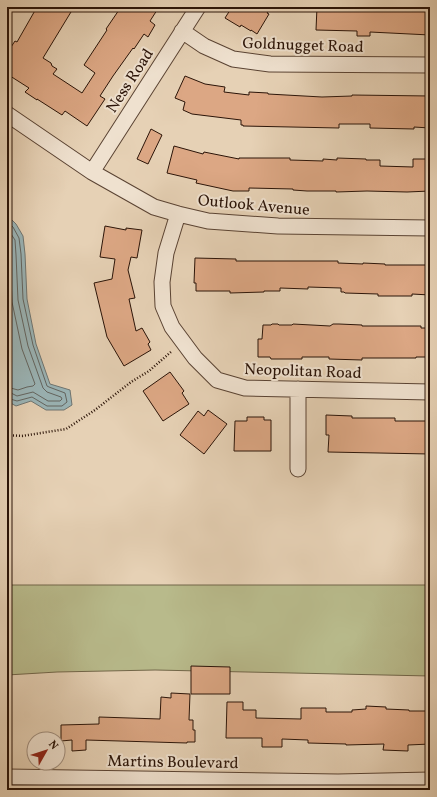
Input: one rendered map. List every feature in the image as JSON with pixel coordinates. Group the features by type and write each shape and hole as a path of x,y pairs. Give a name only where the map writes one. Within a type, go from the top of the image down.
{"street":[{"name":"Ness Road","path":"92,172 198,7"},
{"name":"Goldnugget Road","path":"182,31 204,46 233,59 270,64 430,65"},
{"name":"Outlook Avenue","path":"7,114 92,172 154,207 178,214 208,221 278,226 430,228"},
{"name":"Neopolitan Road","path":"178,214 166,253 162,282 163,306 172,327 195,358 217,380 245,388 430,392"},
{"path":"298,389 298,469"},
{"name":"Martins Boulevard","path":"7,777 338,786 430,780"}],"path":[{"path":"7,435 22,436 66,429 95,410 131,382 149,371 183,342"}],"green space":[{"path":"7,585 430,585 430,676 155,670 57,672 7,675"}],"water":[{"path":"7,215 16,224 23,236 27,299 36,344 50,384 70,390 72,405 64,410 46,410 31,401 16,406 7,401"}],"building":[{"path":"37,7 74,7 43,58 57,69 53,74 82,93 95,73 84,65 121,7 159,7 150,21 155,25 148,37 144,34 113,76 100,96 105,99 87,126 65,111 62,115 37,100 25,92 29,88 7,74 7,53 15,41 17,42"},
{"path":"232,7 271,7 267,13 269,14 257,34 241,25 240,27 225,18"},
{"path":"317,7 430,7 430,35 370,32 370,36 357,36 357,31 316,30"},
{"path":"185,76 205,84 225,87 224,92 249,95 249,92 322,97 352,95 430,96 430,128 370,128 370,124 339,124 339,128 243,126 241,125 241,120 192,114 183,110 185,102 175,98"},
{"path":"151,129 162,135 148,164 137,159"},
{"path":"174,146 203,154 204,152 239,159 290,158 290,160 323,161 323,159 337,160 337,158 366,159 380,160 380,166 413,167 413,159 429,159 430,191 336,192 249,188 249,191 233,191 196,183 197,180 167,173"},
{"path":"105,226 126,230 126,228 142,230 137,258 131,257 128,270 135,298 129,299 136,331 142,328 150,342 148,344 151,350 124,366 107,337 94,283 112,279 115,259 100,257"},
{"path":"195,258 236,259 236,261 338,261 338,263 430,265 430,295 412,294 412,296 378,296 378,294 345,293 341,292 341,288 308,287 308,289 280,288 280,291 264,292 230,293 230,291 196,291 196,283 194,283"},
{"path":"333,324 339,324 362,326 421,326 421,328 430,328 430,349 428,349 428,357 416,358 362,358 362,360 329,359 329,357 271,359 270,357 258,357 258,339 262,339 263,325 330,326"},
{"path":"170,372 184,391 182,393 189,404 163,421 143,391"},
{"path":"208,410 227,424 204,454 180,435 198,411 204,416"},
{"path":"326,415 352,416 352,418 395,418 395,421 430,421 430,454 328,452 329,435 326,435"},
{"path":"247,417 264,417 264,420 271,420 271,451 234,451 235,421 247,421"},
{"path":"191,666 230,667 230,694 191,694"},
{"path":"171,693 190,694 189,720 193,720 195,742 86,740 86,750 72,751 72,740 66,741 66,731 61,731 61,725 99,724 99,717 160,719 161,697 171,698"},
{"path":"227,702 243,702 243,710 256,710 256,718 301,719 301,708 326,708 326,712 352,712 352,710 366,709 366,706 386,707 386,709 409,711 430,711 430,744 408,745 408,751 383,750 384,744 346,745 308,743 308,740 282,739 282,747 262,747 262,738 226,738"}]}
